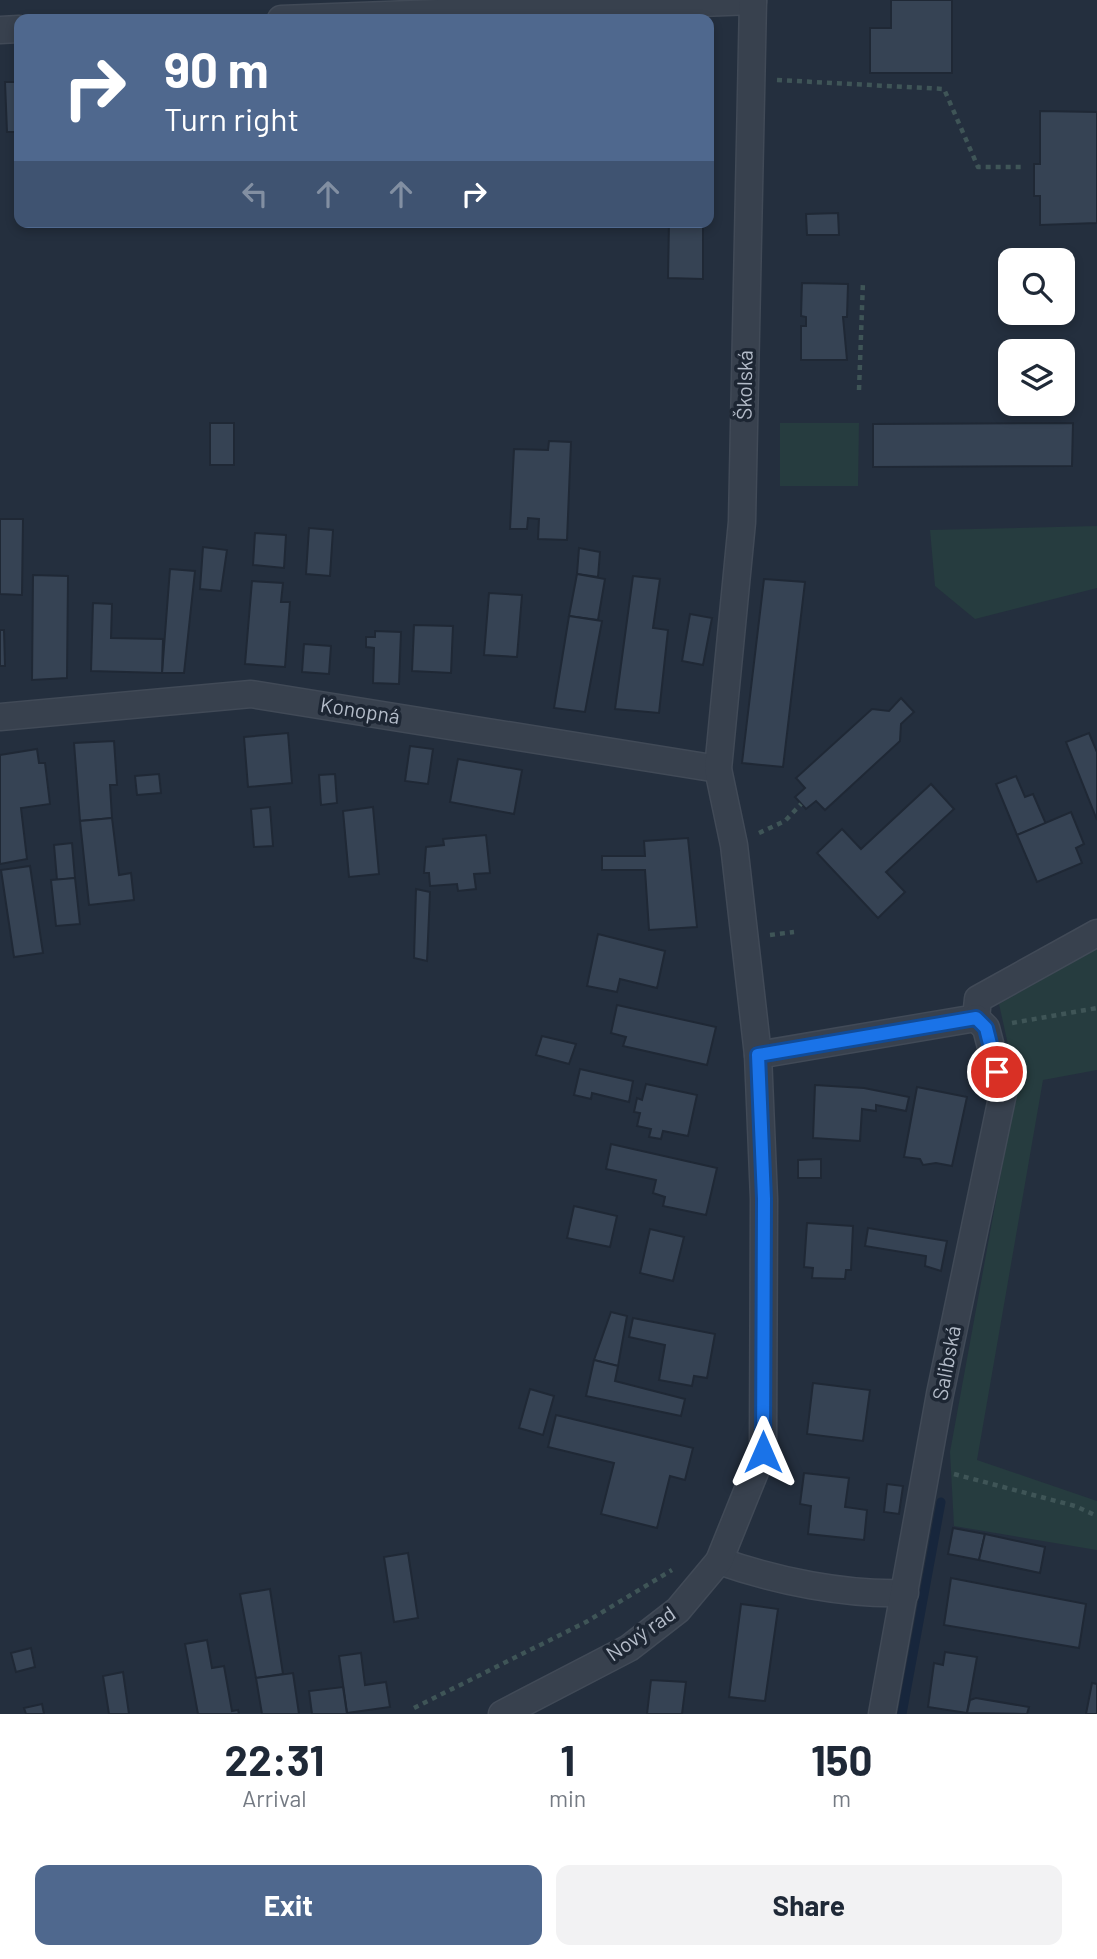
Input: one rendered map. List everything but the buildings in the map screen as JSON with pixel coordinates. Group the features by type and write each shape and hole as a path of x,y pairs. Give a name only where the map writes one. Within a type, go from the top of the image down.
{"street":[{"path":"412,14 752,1"},
{"name":"Školská","path":"734,845 718,769 742,522 752,1"},
{"name":"Konopná","path":"0,717 251,694 718,769"},
{"name":"Nový rad","path":"502,1714 629,1648 678,1610 719,1561 763,1452 764,1199 758,1055 734,845"},
{"path":"758,1055 981,1023 978,999 1097,933"},
{"name":"Salibská","path":"882,1714 929,1468 940,1394 1003,1093 981,1023"},
{"path":"719,1561 768,1576 878,1594 905,1593"}],"path":[{"path":"751,78 944,89 978,167 1021,167"},
{"path":"859,390 863,281"},
{"path":"734,845 785,821 801,804"},
{"path":"981,1023 1097,1008"},
{"path":"929,1468 1075,1506 1097,1516"},
{"path":"414,1708 586,1622 682,1564"}],"green space":[{"path":"780,423 859,423 858,486 780,486"},
{"path":"1097,526 1097,588 975,619 935,586 930,530"},
{"path":"1097,948 1097,1070 1043,1080 977,1460 1097,1501 1097,1550 954,1526 950,1452 1017,1085 999,1004"}],"waterway":[{"path":"902,1714 941,1502"}],"route":[{"path":"763,1452 764,1199 758,1055 976,1018 986,1028 997,1072"}]}
